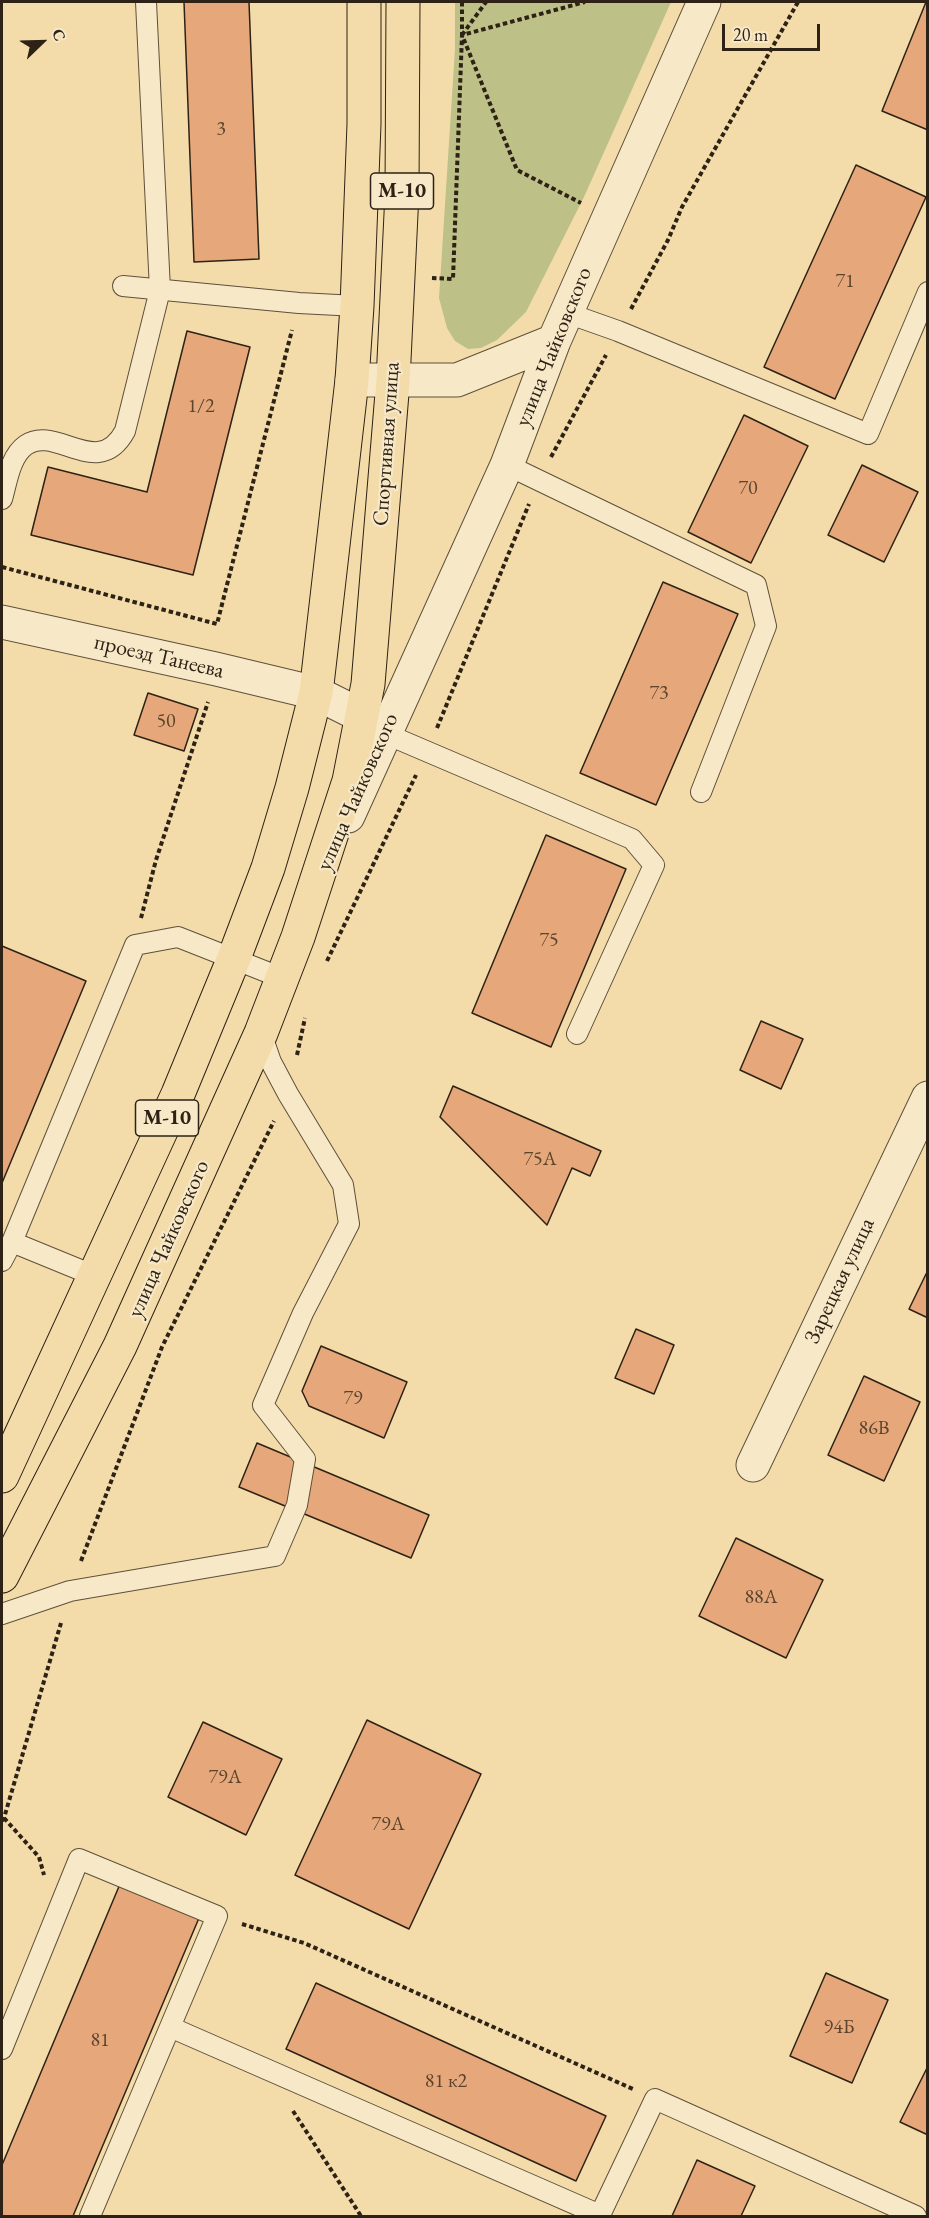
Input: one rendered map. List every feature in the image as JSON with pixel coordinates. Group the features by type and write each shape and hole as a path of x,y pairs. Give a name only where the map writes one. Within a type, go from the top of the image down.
{"highway":[{"name":"Спортивная улица","path":"234,958 268,868 292,788 316,693 352,380 364,124 364,2"},
{"name":"Спортивная улица","path":"318,880 349,781 374,725 368,684 393,381 402,194 403,2"},
{"name":"улица Чайковского","path":"2,1576 120,1346 261,1032 318,880"},
{"name":"М-10","path":"2,1476 178,1094 234,958"}],"street":[{"name":"улица Чайковского","path":"374,725 404,688 507,465 561,327 704,2"},
{"path":"352,380 457,380 561,327"},
{"name":"проезд Танеева","path":"2,622 316,693 374,725"},
{"name":"Зарецкая улица","path":"753,1465 927,1098"}],"lane":[{"path":"2,499 13,460 25,445 38,440 93,452 109,450 119,443 125,431 160,290 146,2"},
{"path":"123,286 299,303 357,306"},
{"path":"561,327 618,331 868,434 927,292"},
{"path":"507,465 756,585 766,626 701,792"},
{"path":"374,725 427,751 632,839 654,865 577,1034"},
{"path":"2,1261 12,1242 135,945 178,938 282,978"},
{"path":"2,1614 70,1591 275,1556 297,1505 305,1459 263,1405 303,1313 349,1224 343,1185 288,1094 271,1062 261,1032"},
{"path":"12,1242 95,1276"},
{"path":"2,2049 55,1913 79,1859 217,1916 90,2217"},
{"path":"170,2027 600,2216 655,2099 906,2214"}],"path":[{"path":"398,277 453,279 462,2"},
{"path":"462,35 486,2"},
{"path":"462,35 585,2"},
{"path":"325,965 427,751 539,479 668,240 682,207 798,2"},
{"path":"462,35 517,170 587,206"},
{"path":"2,567 218,624 299,303"},
{"path":"135,945 156,860 207,706 216,669"},
{"path":"55,1913 39,1857 3,1820 70,1591 162,1347 288,1094 307,1008"},
{"path":"217,1916 304,1943 655,2099"},
{"path":"264,2068 361,2217"}],"green space":[{"path":"455,2 671,2 584,197 526,312 497,340 481,348 468,349 455,341 447,328 439,298 455,49"}],"building":[{"path":"184,2 249,2 259,259 194,262"},
{"path":"926,2 928,2 928,130 882,111"},
{"path":"856,165 926,197 835,399 764,367"},
{"path":"187,331 250,347 193,575 31,535 48,467 147,492"},
{"path":"744,415 808,446 751,563 688,532"},
{"path":"862,465 918,492 884,562 828,535"},
{"path":"663,582 738,614 656,805 580,773"},
{"path":"148,693 198,709 184,751 134,735"},
{"path":"546,835 626,869 551,1047 472,1013"},
{"path":"2,946 86,981 2,1183"},
{"path":"761,1021 803,1039 781,1089 740,1070"},
{"path":"453,1086 601,1151 590,1176 572,1168 547,1225 440,1117"},
{"path":"928,1270 928,1318 909,1309"},
{"path":"636,1329 674,1345 654,1394 615,1378"},
{"path":"321,1346 407,1382 384,1438 309,1406 302,1391"},
{"path":"864,1376 920,1402 884,1481 828,1455"},
{"path":"257,1443 429,1515 411,1558 239,1487"},
{"path":"736,1538 823,1580 786,1658 699,1616"},
{"path":"367,1720 481,1774 409,1929 295,1875"},
{"path":"203,1722 282,1759 246,1835 168,1797"},
{"path":"120,1884 199,1918 73,2216 2,2216 2,2165"},
{"path":"826,1973 888,2000 852,2083 790,2056"},
{"path":"316,1983 606,2116 576,2181 286,2049"},
{"path":"928,2066 928,2135 900,2122"},
{"path":"697,2160 755,2186 741,2216 672,2216"}]}
